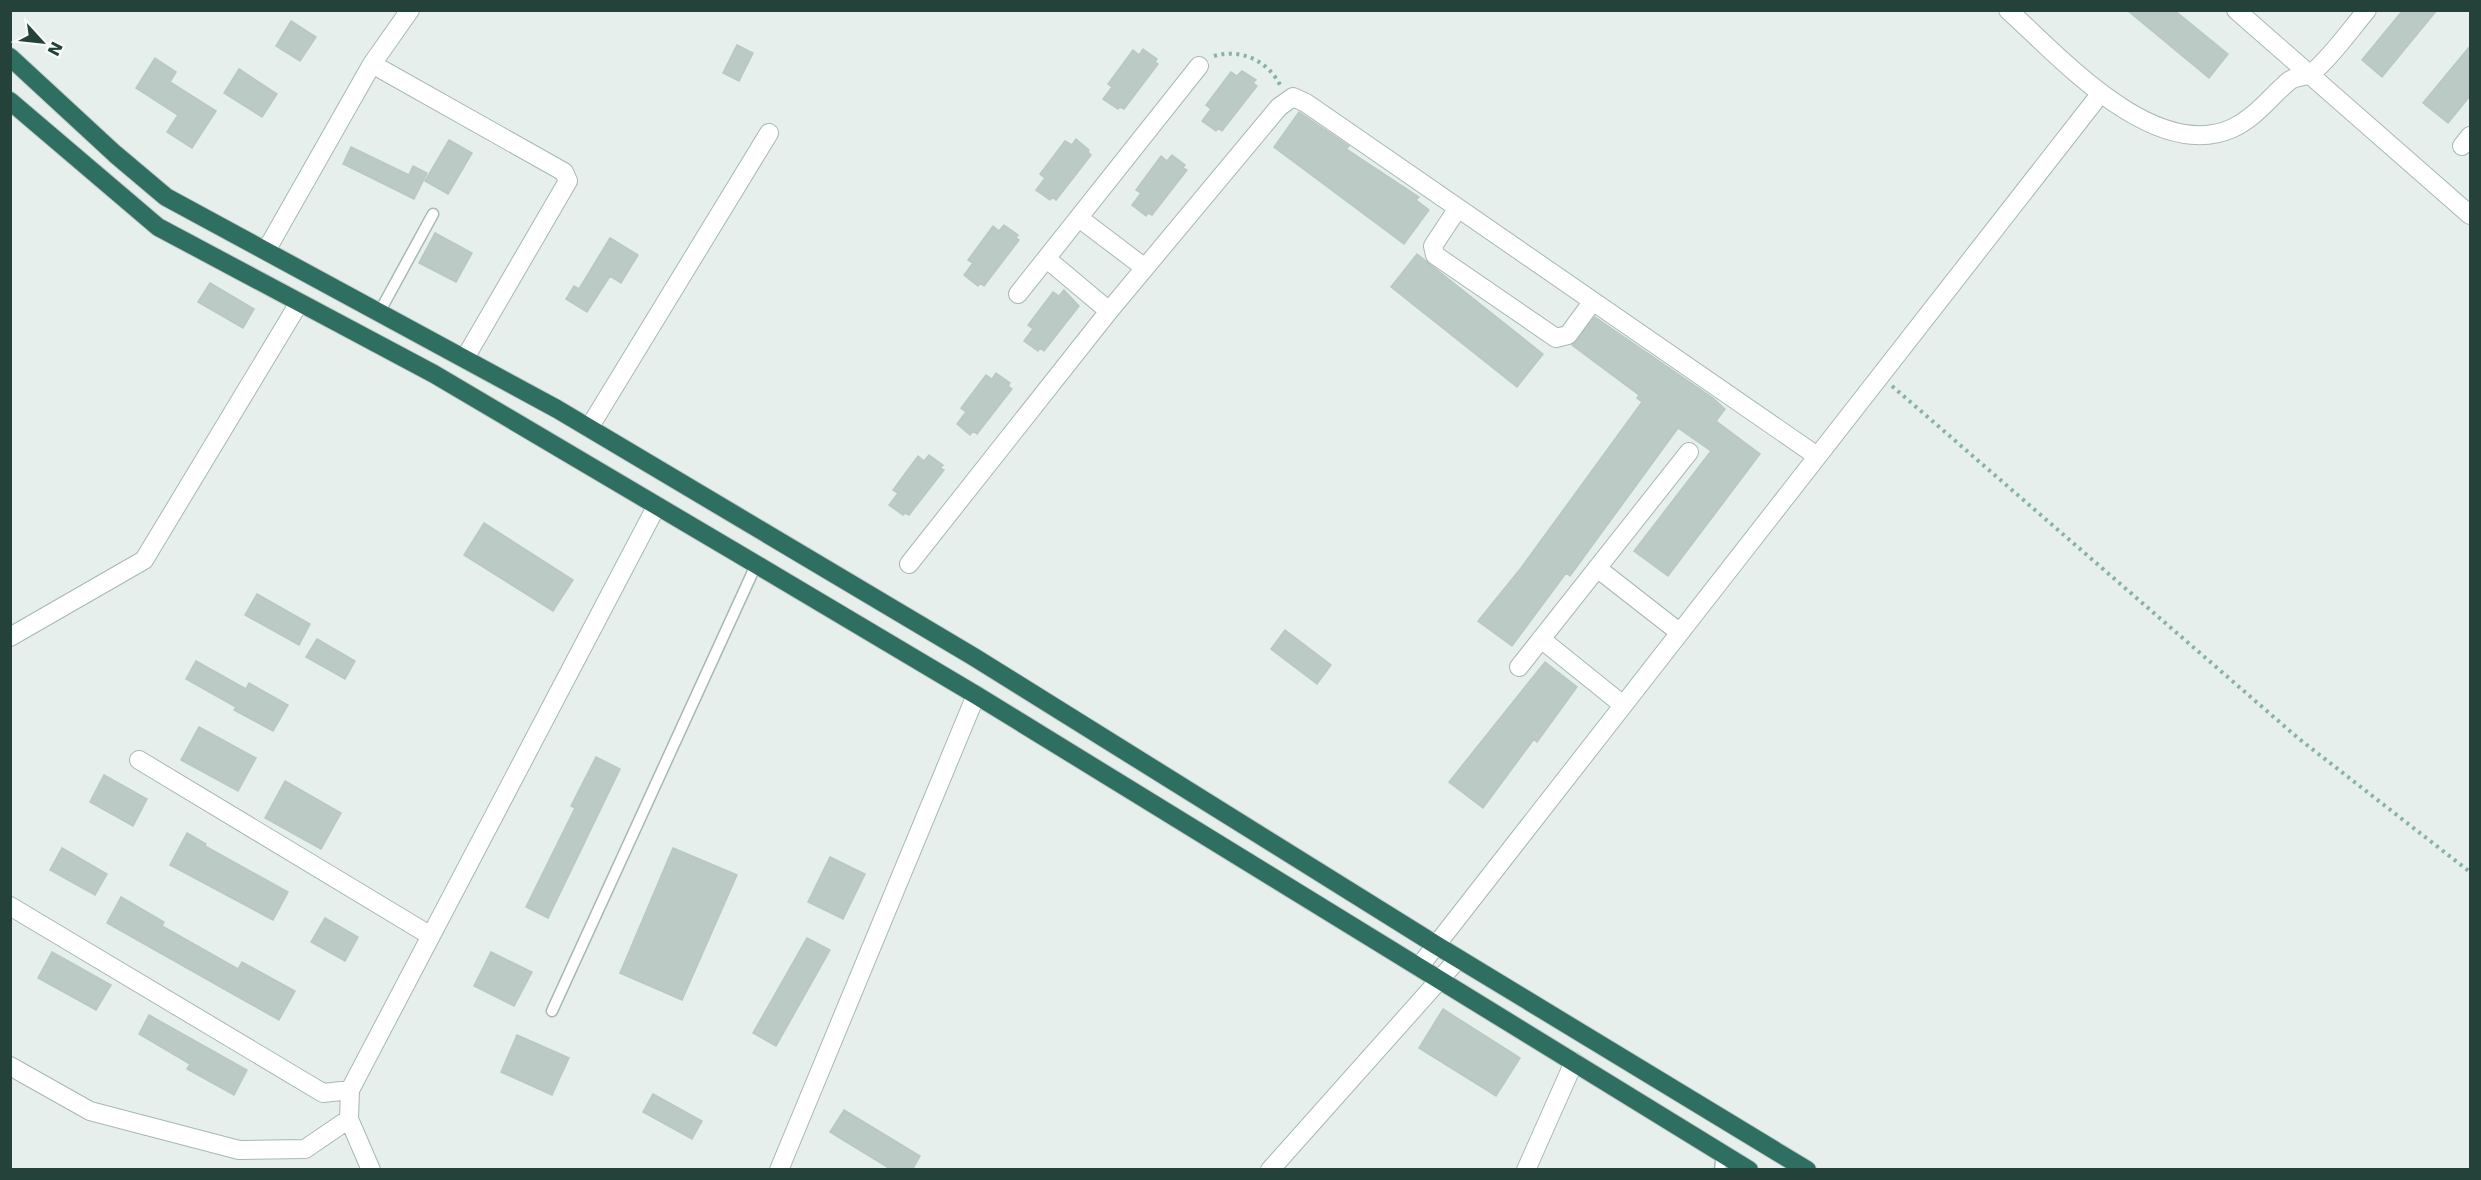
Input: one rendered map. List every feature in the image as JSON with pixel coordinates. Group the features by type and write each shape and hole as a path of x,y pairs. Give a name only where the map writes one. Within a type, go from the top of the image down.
{"highway":[{"path":"10,57 115,154 166,197 267,249 589,428 974,657 1458,959 1807,1170"},
{"path":"10,101 158,227 434,374 976,694 1574,1062 1721,1161 1749,1170"}],"street":[{"path":"267,249 372,64 410,10"},
{"path":"2008,10 2101,93 2126,110 2174,134 2215,133 2232,128 2252,117 2291,79 2312,75 2367,10"},
{"path":"2236,10 2470,215"},
{"path":"372,64 564,172 568,181 465,358"},
{"path":"1018,294 1199,66"},
{"path":"1419,967 2101,93"},
{"path":"909,564 1109,311 1286,100 1293,97 1306,103 1817,456"},
{"path":"589,428 769,133"},
{"path":"1458,208 1432,249 1435,255 1454,269 1556,338 1568,335 1593,301"},
{"path":"1080,218 1146,268"},
{"path":"1047,259 1109,311"},
{"path":"10,637 144,560 299,303"},
{"path":"1519,667 1689,452"},
{"path":"374,1166 349,1119 350,1090 656,507"},
{"path":"1597,568 1679,632"},
{"path":"1541,639 1623,705"},
{"path":"778,1170 976,694"},
{"path":"139,760 431,936"},
{"path":"10,906 323,1093 350,1090"},
{"path":"1270,1170 1441,981 1458,959"},
{"path":"1527,1170 1574,1062"},
{"path":"10,1066 90,1112 239,1149 305,1149 349,1119"}],"lane":[{"path":"380,311 433,214"},
{"path":"552,1011 756,565"}],"path":[{"path":"1199,66 1204,60 1223,53 1237,54 1263,62 1275,77 1286,100"},
{"path":"1881,376 2298,738 2470,872"}],"building":[{"path":"2127,10 2174,10 2228,54 2209,78"},
{"path":"2403,10 2437,10 2382,77 2362,60"},
{"path":"291,21 316,37 300,61 276,46"},
{"path":"737,45 753,53 739,81 723,73"},
{"path":"2470,46 2470,96 2448,123 2423,103"},
{"path":"1143,49 1157,59 1155,62 1158,64 1124,109 1120,107 1118,109 1103,99 1112,87 1108,84 1133,50 1139,55"},
{"path":"155,58 176,72 170,82 216,111 192,148 167,132 178,115 136,88"},
{"path":"239,69 277,94 262,117 224,93"},
{"path":"1242,71 1256,80 1253,83 1257,86 1222,131 1218,128 1216,131 1202,121 1211,109 1206,105 1231,72 1237,76"},
{"path":"1299,112 1349,146 1346,149 1419,197 1416,200 1429,210 1404,244 1274,147"},
{"path":"1076,139 1089,150 1091,155 1056,200 1053,197 1050,200 1036,190 1045,178 1040,174 1065,141 1072,145"},
{"path":"449,140 472,153 448,194 425,181"},
{"path":"351,147 409,175 413,166 427,173 414,199 343,164"},
{"path":"1172,155 1185,165 1183,168 1187,170 1152,215 1148,213 1146,216 1132,205 1141,193 1136,190 1161,156 1167,161"},
{"path":"1004,225 1018,235 1016,238 1019,240 984,286 980,283 978,286 964,275 973,263 968,260 993,226 999,231"},
{"path":"435,233 472,253 456,282 419,263"},
{"path":"610,238 638,255 621,283 610,276 587,312 566,299 574,286 579,289"},
{"path":"1417,254 1543,354 1517,387 1391,287"},
{"path":"210,283 254,309 243,328 198,302"},
{"path":"1064,290 1079,306 1044,351 1040,348 1038,351 1024,341 1033,329 1028,325 1053,292 1059,296"},
{"path":"1595,317 1713,398 1725,409 1716,421 1760,454 1668,576 1634,551 1711,451 1678,428 1570,576 1566,573 1512,646 1478,621 1521,568 1642,402 1637,398 1639,395 1572,345"},
{"path":"996,373 1010,383 1008,386 1012,389 977,434 973,431 970,435 957,424 966,412 961,408 986,375 992,379"},
{"path":"929,455 943,465 940,468 944,470 909,515 905,513 903,515 889,505 898,493 893,490 918,456 924,461"},
{"path":"484,523 573,580 553,611 464,555"},
{"path":"257,594 310,624 299,645 245,615"},
{"path":"1285,630 1331,665 1317,684 1271,649"},
{"path":"317,639 355,661 345,679 306,657"},
{"path":"196,661 246,689 249,683 288,705 273,731 234,710 236,707 186,679"},
{"path":"1545,662 1577,687 1537,742 1534,739 1483,808 1449,782"},
{"path":"199,727 256,758 238,791 181,760"},
{"path":"596,757 620,769 548,918 526,907 575,808 571,806"},
{"path":"104,775 147,799 133,826 90,802"},
{"path":"285,781 341,813 321,849 265,818"},
{"path":"187,833 206,844 205,846 288,892 273,920 170,865"},
{"path":"62,848 107,874 95,895 50,870"},
{"path":"673,848 737,875 682,1000 620,973"},
{"path":"830,857 865,874 843,919 808,902"},
{"path":"121,897 164,922 162,926 238,969 242,962 295,991 279,1020 107,923"},
{"path":"325,918 358,937 345,961 311,942"},
{"path":"807,938 830,950 776,1046 753,1033"},
{"path":"52,952 111,985 96,1010 38,978"},
{"path":"491,952 532,972 514,1006 474,986"},
{"path":"1443,1009 1520,1058 1496,1096 1419,1048"},
{"path":"149,1015 247,1070 234,1095 187,1069 190,1064 139,1034"},
{"path":"517,1035 569,1058 552,1095 501,1072"},
{"path":"653,1094 702,1121 692,1139 643,1112"},
{"path":"844,1110 920,1156 912,1170 892,1170 830,1132"}]}
